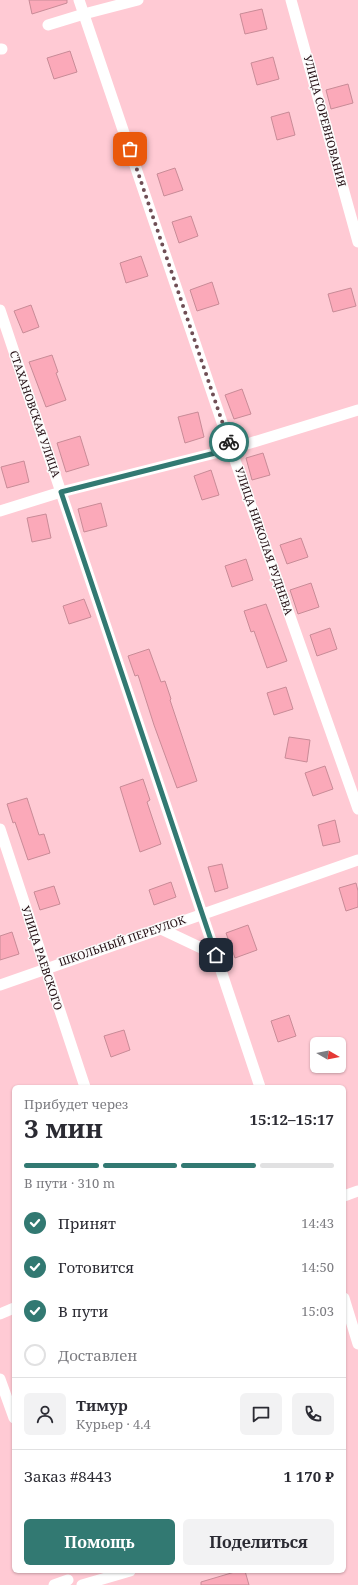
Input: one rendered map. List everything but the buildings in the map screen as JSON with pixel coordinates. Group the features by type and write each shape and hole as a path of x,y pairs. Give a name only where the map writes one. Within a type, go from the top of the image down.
{"street":[{"name":"УЛИЦА НИКОЛАЯ РУДНЕВА","path":"79,0 231,449 358,809"},
{"path":"48,25 138,0"},
{"name":"УЛИЦА СОРЕВНОВАНИЯ","path":"291,0 358,242"},
{"name":"СТАХАНОВСКАЯ УЛИЦА","path":"0,310 259,1085"},
{"path":"0,511 61,492 231,449 358,410"},
{"name":"УЛИЦА РАЕВСКОГО","path":"0,829 83,1085"},
{"name":"ШКОЛЬНЫЙ ПЕРЕУЛОК","path":"0,985 159,928 358,860"},
{"path":"159,928 216,955"},
{"path":"346,1195 358,1191"},
{"path":"346,1305 358,1344"},
{"path":"0,1314 12,1309"},
{"path":"0,1379 12,1412"},
{"path":"82,1585 123,1573"},
{"path":"54,1585 68,1579"}],"way so far":[{"path":"130,149 229,442"}],"route":[{"path":"216,955 61,492 231,449 229,442"}]}
